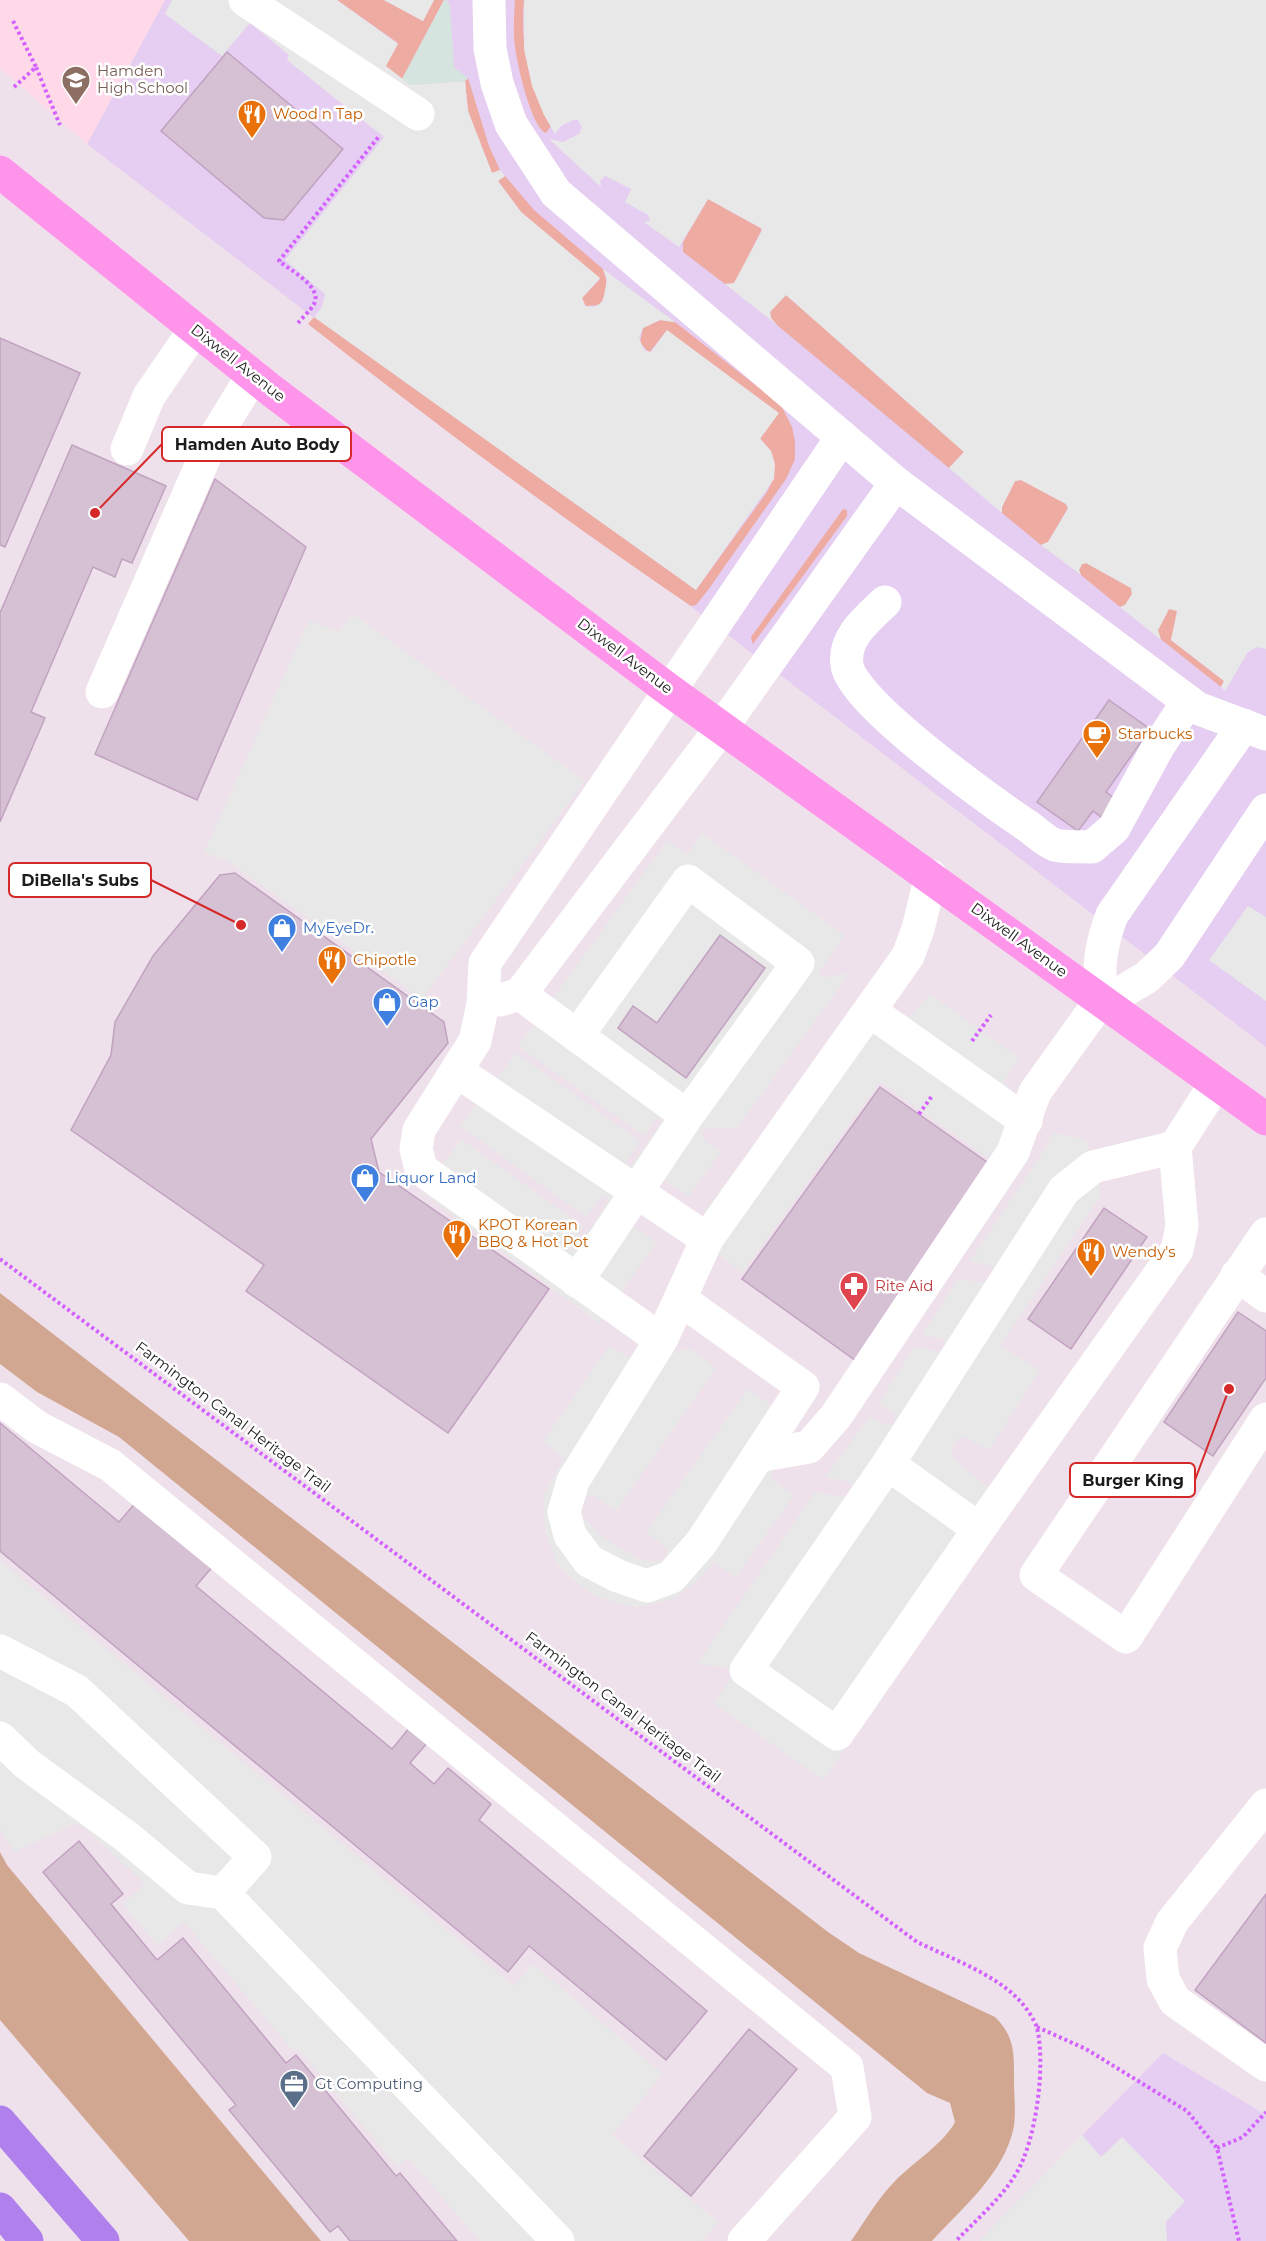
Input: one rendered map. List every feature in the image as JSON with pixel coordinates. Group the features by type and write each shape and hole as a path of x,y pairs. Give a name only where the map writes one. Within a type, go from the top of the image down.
{"highway":[{"path":"0,2122 103,2241"},
{"path":"0,2209 27,2241"}],"main road":[{"name":"Dixwell Avenue","path":"0,172 253,375 669,690 931,876 1266,1119"}],"lane":[{"path":"245,0 418,114"},
{"path":"489,0 490,49 497,83 511,124 556,193 896,483 1197,708 1255,729 1112,915 1101,942 1098,970 1101,1000"},
{"path":"127,449 149,396 195,329"},
{"path":"102,692 210,445 253,375"},
{"path":"661,1340 421,1169 416,1149 419,1130 458,1072 475,1041 483,1004 485,963 842,437"},
{"path":"483,1004 520,994 722,727 896,483"},
{"path":"885,602 850,639 846,666 857,686 884,714 982,795 1055,845 1092,847 1113,828 1158,747 1188,701"},
{"path":"758,1456 809,1447 836,1416 1013,1152 1035,1092 1101,1000 1122,992 1147,977 1169,956 1266,810"},
{"path":"680,1299 803,1387 701,1543 670,1577 647,1586 618,1576 589,1561 570,1535 564,1512 573,1481 661,1340 707,1239 908,956 918,928 931,876"},
{"path":"577,1036 688,881 798,963 687,1116 578,1281"},
{"path":"520,994 687,1116"},
{"path":"870,1011 1026,1121"},
{"path":"458,1072 635,1193 707,1239"},
{"path":"1175,1147 1094,1167 1064,1190 888,1464 746,1670 837,1734 979,1528 1177,1250 1182,1226 1175,1147 1216,1083"},
{"path":"1266,1234 1036,1575 1126,1637 1266,1419"},
{"path":"1237,1275 1266,1296"},
{"path":"0,1399 37,1427 110,1464 847,2067 855,2117 744,2241"},
{"path":"888,1464 979,1528"},
{"path":"0,1651 77,1691 255,1857 223,1893"},
{"path":"0,1738 27,1764 127,1838 188,1888 223,1893 558,2241"},
{"path":"1266,1805 1172,1922 1160,1948 1164,1978 1175,2001 1266,2066"}],"path":[{"path":"13,21 36,67 60,126"},
{"path":"14,87 36,67"},
{"path":"298,323 314,304 316,296 313,289 279,261 380,135"},
{"name":"Farmington Canal Heritage Trail","path":"0,1260 917,1942 984,1975 1017,1997 1037,2027"},
{"path":"956,2241 1001,2194 1017,2172 1025,2154 1036,2115 1039,2061 1037,2027 1096,2055 1187,2111 1217,2148 1239,2241"},
{"path":"1217,2148 1243,2137 1266,2112"}],"shaded area":[{"name":"Hamden High School","path":"0,0 165,0 87,144 0,68"},
{"path":"165,0 1266,0 1266,1047 87,144"},
{"path":"172,0 337,0 398,44 386,66 411,85 465,81 468,111 492,173 500,170 505,176 498,181 521,212 600,278 582,298 585,306 595,307 603,301 607,280 603,269 675,322 660,320 643,328 639,338 644,350 651,352 667,330 779,413 760,439 771,451 775,464 774,479 696,590 314,317 322,307 325,294 285,260 384,137 287,60 289,55 250,23 222,56 165,14"},
{"path":"337,0 384,0 423,21 434,0 444,0 402,79 385,66 398,43"},
{"path":"384,0 434,0 423,21"},
{"path":"444,0 448,1 450,7 454,67 468,78 465,81 411,85 402,79"},
{"path":"515,0 524,0 525,49 537,96 551,126 546,133 540,128 530,107 519,66 514,35"},
{"path":"524,0 1266,0 1266,649 1257,647 1248,652 1225,691 1221,687 1224,681 1171,640 1177,611 1169,609 1158,630 1161,640 1120,607 1125,605 1132,594 1131,588 1086,563 1082,564 1079,570 1081,575 1041,545 1048,542 1068,509 1066,504 1021,480 1015,481 1002,507 1002,513 949,468 964,452 786,295 770,312 771,318 777,325 725,284 734,283 762,231 761,228 708,199 679,247 644,222 650,221 648,215 625,202 631,189 605,176 600,181 601,187 549,139 563,142 579,134 582,127 578,120 573,120 561,126 555,134 544,115 532,86 524,49"},
{"path":"468,78 489,146 500,170 492,173 468,111 465,81"},
{"path":"505,176 534,210 603,269 606,287 599,305 586,306 582,298 600,279 521,212 498,181"},
{"path":"708,199 762,229 734,284 725,284 683,252 683,242"},
{"path":"786,295 964,452 949,468 777,325 771,318 770,312"},
{"path":"314,317 696,590 767,492 774,472 773,457 771,451 667,330 649,353 640,342 643,328 660,320 675,322 781,405 792,427 795,459 786,479 708,590 696,605 691,606 545,504 402,397 308,324"},
{"path":"1021,480 1066,504 1068,508 1048,542 1041,545 1002,513 1002,507 1015,481"},
{"path":"843,509 847,510 847,516 753,644 751,637"},
{"path":"1086,563 1131,588 1132,594 1125,605 1120,607 1081,575 1079,570 1082,564"},
{"path":"1169,609 1175,609 1178,613 1171,640 1224,681 1221,687 1158,637 1158,630"},
{"path":"353,614 585,781 422,999 229,862 204,852 309,620 339,632"},
{"path":"702,833 844,935 819,974 823,978 845,973 847,977 737,1128 704,1129 701,1134 705,1141 721,1152 689,1196 665,1181 662,1182 634,1220 634,1227 657,1242 599,1323 422,1192 461,1139 583,1226 570,1248 576,1251 609,1199 603,1196 586,1217 460,1126 516,1053 640,1141 626,1162 631,1166 662,1121 658,1117 644,1136 518,1046 667,841 687,855"},
{"path":"1248,906 1266,917 1266,1001 1209,960"},
{"path":"930,994 1019,1058 1003,1083 1010,1088 1004,1136 988,1158 880,1082 742,1273 719,1254 704,1212 866,995 910,1017"},
{"path":"1052,1133 1086,1139 1101,1195 1000,1346 1040,1370 989,1450 964,1437 957,1439 953,1447 952,1455 959,1463 1005,1502 970,1561 824,1780 714,1704 731,1677 731,1671 726,1667 697,1664 815,1492 840,1497 848,1494 852,1485 849,1482 825,1477 870,1416 885,1425 893,1425 895,1412 878,1404 915,1346 937,1352 942,1350 945,1343 943,1339 922,1335 958,1279 986,1283 995,1271 992,1266 970,1261 1045,1149"},
{"path":"0,1293 828,1932 859,1953 995,2017 1002,2024 1010,2039 1014,2062 1014,2126 1009,2143 1002,2159 981,2188 932,2241 851,2241 889,2187 950,2130 955,2122 950,2103 927,2093 119,1437 37,1392 0,1364"},
{"path":"609,1346 634,1360 638,1356 691,1349 716,1368 616,1511 592,1494 587,1496 581,1508 583,1517 601,1536 640,1560 658,1562 666,1555 667,1548 646,1532 748,1389 770,1404 773,1480 794,1495 736,1577 713,1563 696,1582 676,1598 640,1607 624,1605 596,1596 579,1585 557,1564 545,1530 544,1494 564,1459 543,1441"},
{"path":"0,1561 514,1986 533,1964 663,2074 612,2135 718,2222 703,2241 480,2241 408,2158 398,2167 298,2049 292,2050 184,1922 157,1945 123,1904 145,1884 85,1828 74,1824 14,1852 0,1828"},
{"path":"0,1852 7,1865 321,2241 189,2241 0,2020"},
{"path":"1163,2053 1266,2115 1266,2241 979,2241"},
{"path":"1082,2135 1101,2157 1122,2137 1185,2201 1166,2222 1167,2241 979,2241"}],"building":[{"name":"Wood n Tap","path":"227,52 343,149 284,220 264,218 161,131"},
{"path":"0,338 80,373 5,547 0,545"},
{"path":"72,445 166,486 132,563 122,559 115,577 93,567 31,712 45,718 0,822 0,613"},
{"path":"215,479 306,547 197,800 95,754"},
{"name":"Starbucks","path":"1109,700 1150,729 1106,792 1114,798 1101,817 1093,811 1078,831 1037,802"},
{"path":"235,873 444,1022 448,1043 371,1139 379,1172 549,1289 448,1433 246,1291 264,1265 71,1130 111,1055 115,1022 153,956 220,875"},
{"path":"720,935 765,968 686,1078 618,1028 633,1006 657,1023"},
{"path":"880,1087 994,1167 856,1361 742,1279"},
{"path":"1104,1208 1147,1237 1071,1349 1028,1319"},
{"path":"1238,1312 1266,1331 1266,1378 1213,1456 1164,1422"},
{"path":"0,1423 119,1522 137,1501 214,1565 196,1586 392,1749 410,1727 428,1742 410,1763 434,1784 448,1768 491,1804 479,1820 707,2011 666,2060 529,1946 508,1972 0,1551"},
{"path":"79,1841 123,1894 111,1904 157,1960 183,1938 286,2063 296,2055 396,2176 400,2173 457,2241 350,2241 338,2226 330,2232 229,2110 236,2105 43,1872"},
{"path":"1266,1894 1266,2043 1195,1990"},
{"path":"749,2029 797,2069 691,2196 644,2156"}],"place":[{"name":"Hamden High School","path":"76,106"},
{"name":"Wood n Tap","path":"252,140"},
{"name":"Hamden Auto Body","path":"95,513"},
{"name":"Starbucks","path":"1097,760"},
{"name":"DiBella's Subs","path":"241,925"},
{"name":"MyEyeDr.","path":"282,954"},
{"name":"Chipotle","path":"332,986"},
{"name":"Gap","path":"387,1028"},
{"name":"Liquor Land","path":"365,1204"},
{"name":"KPOT Korean BBQ & Hot Pot","path":"457,1260"},
{"name":"Wendy's","path":"1091,1278"},
{"name":"Rite Aid","path":"854,1312"},
{"name":"Burger King","path":"1229,1389"},
{"name":"Gt Computing","path":"294,2110"}]}
